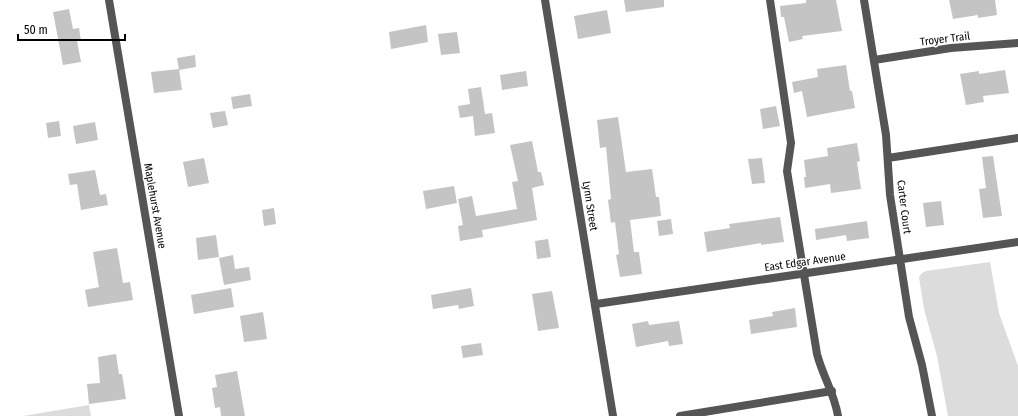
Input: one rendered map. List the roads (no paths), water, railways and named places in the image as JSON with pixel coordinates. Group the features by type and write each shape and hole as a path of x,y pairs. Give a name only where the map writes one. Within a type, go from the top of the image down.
{"street":[{"name":"Maplehurst Avenue","path":"109,0 179,416"},
{"name":"Lynn Street","path":"545,0 596,304 613,416"},
{"path":"770,0 791,143 788,171 817,354 820,368 836,400 838,416"},
{"name":"Carter Court","path":"864,0 886,135 890,195 909,316 922,365 932,416"},
{"name":"Troyer Trail","path":"874,60 951,48 1018,43"},
{"path":"888,158 1018,138"},
{"name":"East Edgar Avenue","path":"596,304 1018,242"},
{"path":"680,416 832,391"}]}
